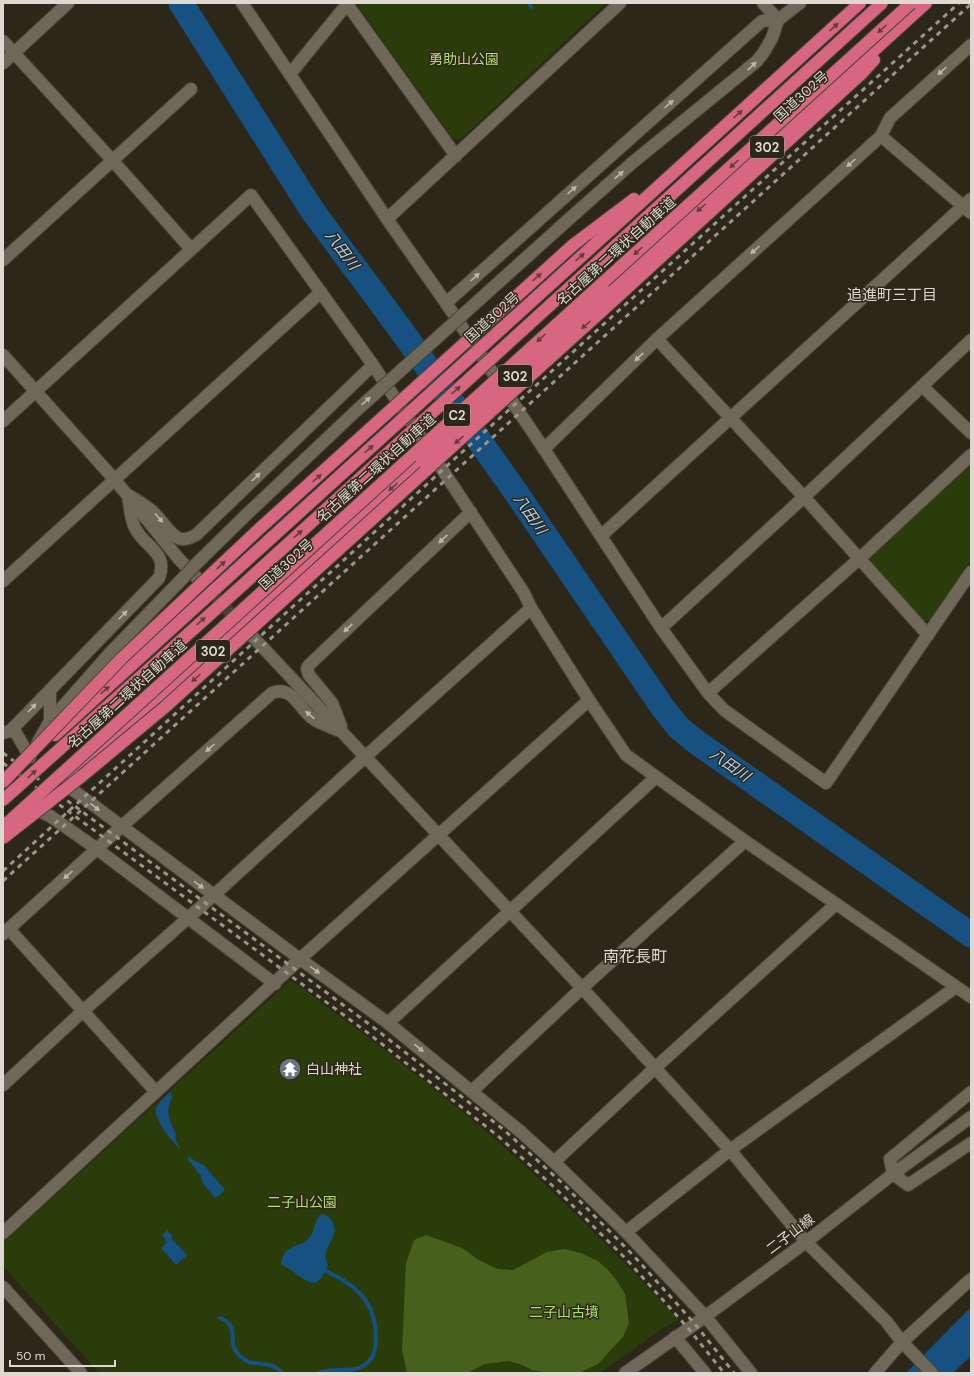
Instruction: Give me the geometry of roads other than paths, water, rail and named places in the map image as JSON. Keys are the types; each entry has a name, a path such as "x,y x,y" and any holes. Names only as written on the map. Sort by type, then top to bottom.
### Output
{"highway":[{"name":"国道302号","path":"3,782 860,3"},
{"name":"名古屋第二環状自動車道","path":"3,800 252,576 882,3"},
{"name":"名古屋第二環状自動車道","path":"3,827 911,3"},
{"path":"3,839 82,776 165,706 612,295 862,73 908,19 926,3"},
{"path":"3,782 121,659 258,530 573,245 698,151"},
{"name":"国道302号","path":"3,839 422,461 612,295"}],"street":[{"path":"3,63 68,3"},
{"path":"242,3 602,535 661,628 708,693 724,710 826,783 971,572"},
{"path":"387,219 620,3"},
{"path":"763,3 778,20"},
{"path":"128,495 132,520 136,530 161,560 161,572 159,578 8,731 30,757 50,721 98,666 246,515 357,410 568,219 649,149 757,61 772,38 778,20 800,3"},
{"path":"290,74 347,4 456,156"},
{"path":"446,303 762,21 778,20"},
{"path":"3,41 191,249"},
{"path":"544,449 656,339 881,136 890,118 971,45"},
{"path":"3,260 191,89"},
{"path":"602,535 730,418 968,206 881,136"},
{"path":"3,421 251,195 373,366 471,512 524,593 531,608 589,700 626,755 746,841 971,997"},
{"path":"3,581 116,480 321,292"},
{"path":"656,339 804,497 928,635"},
{"path":"661,628 804,497 971,340"},
{"path":"3,355 116,480 173,553 199,580"},
{"path":"128,495 156,514 171,533 178,538 190,538 196,535 373,366"},
{"path":"922,386 971,433"},
{"path":"708,693 859,558 971,455"},
{"path":"344,732 332,703 309,675 307,669 309,665 471,512"},
{"path":"3,1085 83,1011 214,895 531,608"},
{"path":"130,632 138,630 173,628"},
{"path":"253,637 344,732 438,835 582,988 730,1150 806,1242 886,1321 905,1346 932,1373"},
{"path":"72,667 98,666"},
{"path":"50,690 50,721"},
{"path":"156,1092 83,1011 6,932 97,848 272,694 278,691 290,694 312,718 344,732"},
{"path":"3,1233 275,984 300,959 589,700"},
{"path":"388,1023 656,777"},
{"path":"69,779 72,790 388,1023 472,1091 554,1162 626,1232 705,1316 751,1373"},
{"path":"35,811 50,816 97,848 275,984"},
{"path":"472,1091 582,988 746,841"},
{"path":"554,1162 836,904"},
{"path":"626,1232 730,1150 956,987"},
{"path":"971,1092 890,1159 893,1174 908,1185 971,1143"},
{"name":"二子山線","path":"625,1373 806,1242 893,1174 971,1117"},
{"path":"875,1373 905,1346 971,1279"},
{"path":"5,1292 81,1373"},
{"path":"676,1337 705,1373"}],"water":[{"path":"170,1092 172,1097 168,1114 180,1149 160,1124 156,1113 158,1105"},
{"path":"190,1157 204,1165 225,1190 215,1198 202,1182 201,1176 187,1158"},
{"path":"322,1214 328,1216 335,1229 326,1254 328,1266 320,1279 315,1283 312,1283 281,1264 285,1253 289,1249 309,1238 319,1216"},
{"path":"167,1231 172,1235 171,1238 187,1255 176,1265 161,1248 167,1242 162,1235"},
{"path":"971,1307 971,1356 953,1373 906,1373"}],"waterway":[{"name":"八田川","path":"181,3 312,210 401,330 515,491 663,708 679,728 695,741 971,935"},
{"path":"529,3 531,7"},
{"path":"319,1373 331,1370 349,1370 361,1367 371,1358 376,1344 375,1324 368,1304 355,1288 337,1276 326,1271"},
{"path":"220,1318 230,1325 232,1329 233,1344 238,1354 242,1358 252,1363 273,1366 282,1373"}],"tunnel":[{"path":"199,580 241,624"}],"railway":[{"path":"3,871 460,454 959,3"},
{"path":"3,881 971,4"},
{"path":"3,753 373,1027 504,1130 561,1182 633,1255 695,1324 734,1373"},
{"path":"3,763 368,1033 498,1136 555,1188 627,1260 688,1328 724,1373"}],"place":[{"name":"白山神社","path":"290,1069"}],"district":[{"name":"追進町三丁目","path":"892,295"},
{"name":"南花長町","path":"635,956"}],"park label":[{"name":"勇助山公園","path":"464,59"},
{"name":"二子山公園","path":"302,1202"},
{"name":"二子山古墳","path":"564,1312"}]}
